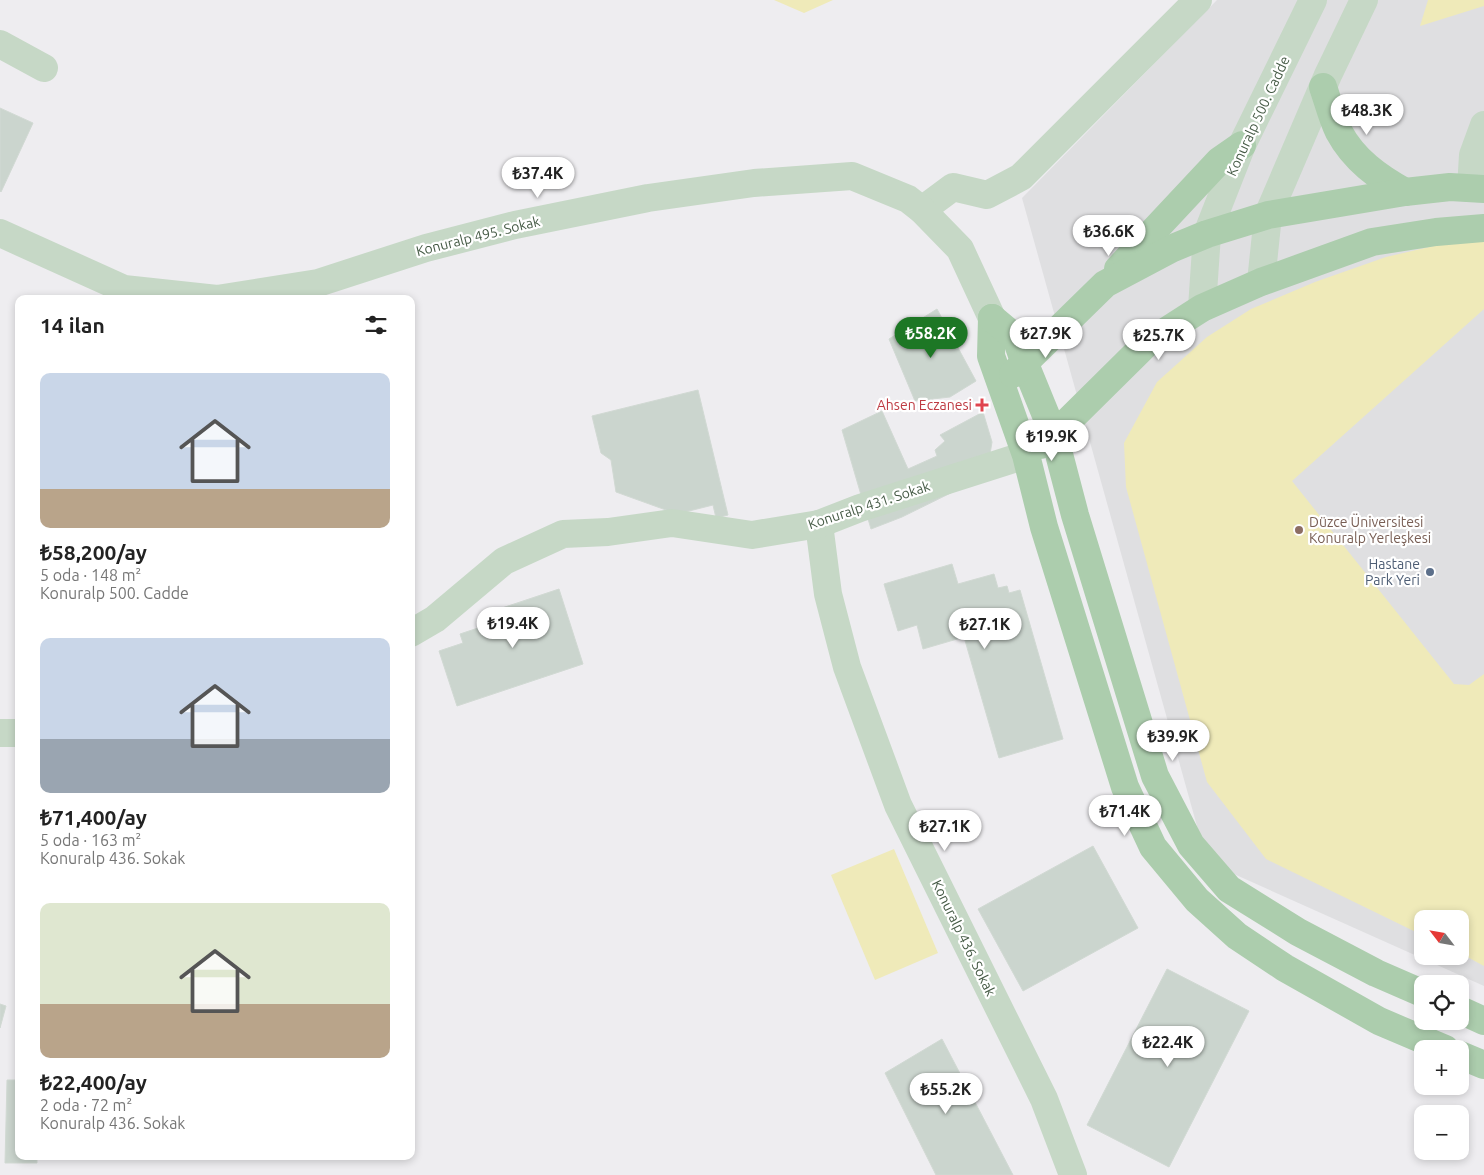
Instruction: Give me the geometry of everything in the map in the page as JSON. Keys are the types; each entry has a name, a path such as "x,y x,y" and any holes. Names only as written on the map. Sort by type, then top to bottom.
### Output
{"main road":[{"path":"1323,87 1338,131 1356,158 1378,177 1405,192"},
{"path":"1000,384 1025,364 1105,284 1220,161 1242,145"},
{"path":"1105,284 1173,248 1207,234 1268,214 1405,192 1450,187 1478,189"},
{"path":"1026,456 1054,435 1146,344 1202,308 1262,282 1372,242 1436,232 1484,228"},
{"path":"992,318 1016,338 1054,435 1075,515 1155,776 1191,845 1229,889 1298,932 1376,973 1414,990"},
{"path":"992,318 991,356 1026,456 1044,527 1126,787 1154,847 1197,900 1237,936 1285,968 1380,1021 1424,1040"},
{"path":"1469,1014 1484,1020"},
{"path":"1469,1058 1484,1064"}],"street":[{"path":"922,210 954,187 987,195 1021,177 1198,0"},
{"name":"Konuralp 500. Cadde","path":"1202,308 1207,234 1242,145 1313,0"},
{"path":"1262,282 1268,214 1323,87 1359,11 1380,0"},
{"path":"0,44 44,68"},
{"path":"1478,189 1473,155 1484,125"},
{"name":"Konuralp 495. Sokak","path":"243,295 318,283 426,248 515,225 648,198 754,183 852,176 908,199 922,210 960,249 992,318"},
{"name":"Konuralp 495. Sokak","path":"0,233 124,289 180,295"},
{"name":"Konuralp 431. Sokak","path":"415,631 435,619 504,561 563,534 608,532 672,523 752,535 819,524 860,508 1026,456"},
{"name":"Konuralp 436. Sokak","path":"819,524 828,594 847,666 898,805 1044,1100 1073,1175"},
{"path":"0,733 15,733"}],"shaded area":[{"path":"774,0 833,0 804,13"},
{"name":"Düzce Üniversitesi Konuralp Yerleşkesi","path":"1217,0 1484,0 1484,986 1469,979 1469,975 1459,975 1437,965 1469,965 1469,910 1414,910 1414,955 1207,862 1022,198"},
{"path":"1428,0 1484,0 1484,6 1420,26"},
{"path":"1464,239 1484,239 1484,309 1292,481 1454,684 1469,685 1484,674 1484,966 1469,958 1469,910 1414,910 1414,931 1266,859 1207,782 1126,487 1124,443 1157,382 1207,337 1251,309 1315,282 1386,257"},
{"path":"894,849 938,953 875,980 831,875"}],"building":[{"path":"0,108 33,123 1,192 0,191"},
{"path":"937,309 976,381 950,397 915,401 889,339"},
{"path":"698,390 728,515 716,518 713,505 677,514 616,492 611,460 601,453 592,416"},
{"path":"882,411 908,469 937,456 935,450 945,441 940,435 983,412 992,442 990,454 973,482 902,517 871,529 842,430"},
{"path":"952,564 958,584 994,574 998,588 1007,586 1009,593 1020,590 1063,739 999,758 964,637 923,649 917,625 898,631 884,584"},
{"path":"559,589 583,664 457,706 439,651 463,643 460,634 484,626 483,621 504,614 502,608"},
{"path":"1093,846 1138,928 1023,991 978,909"},
{"path":"1167,969 1249,1011 1169,1167 1087,1125"},
{"path":"0,1004 6,1006 0,1028"},
{"path":"942,1039 1013,1175 936,1175 885,1073"},
{"path":"7,1080 15,1080 15,1160 37,1160 37,1163 5,1163"}],"place":[{"name":"Ahsen Eczanesi","path":"982,405"},
{"name":"Düzce Üniversitesi Konuralp Yerleşkesi","path":"1299,530"},
{"name":"Hastane Park Yeri","path":"1430,572"}]}
